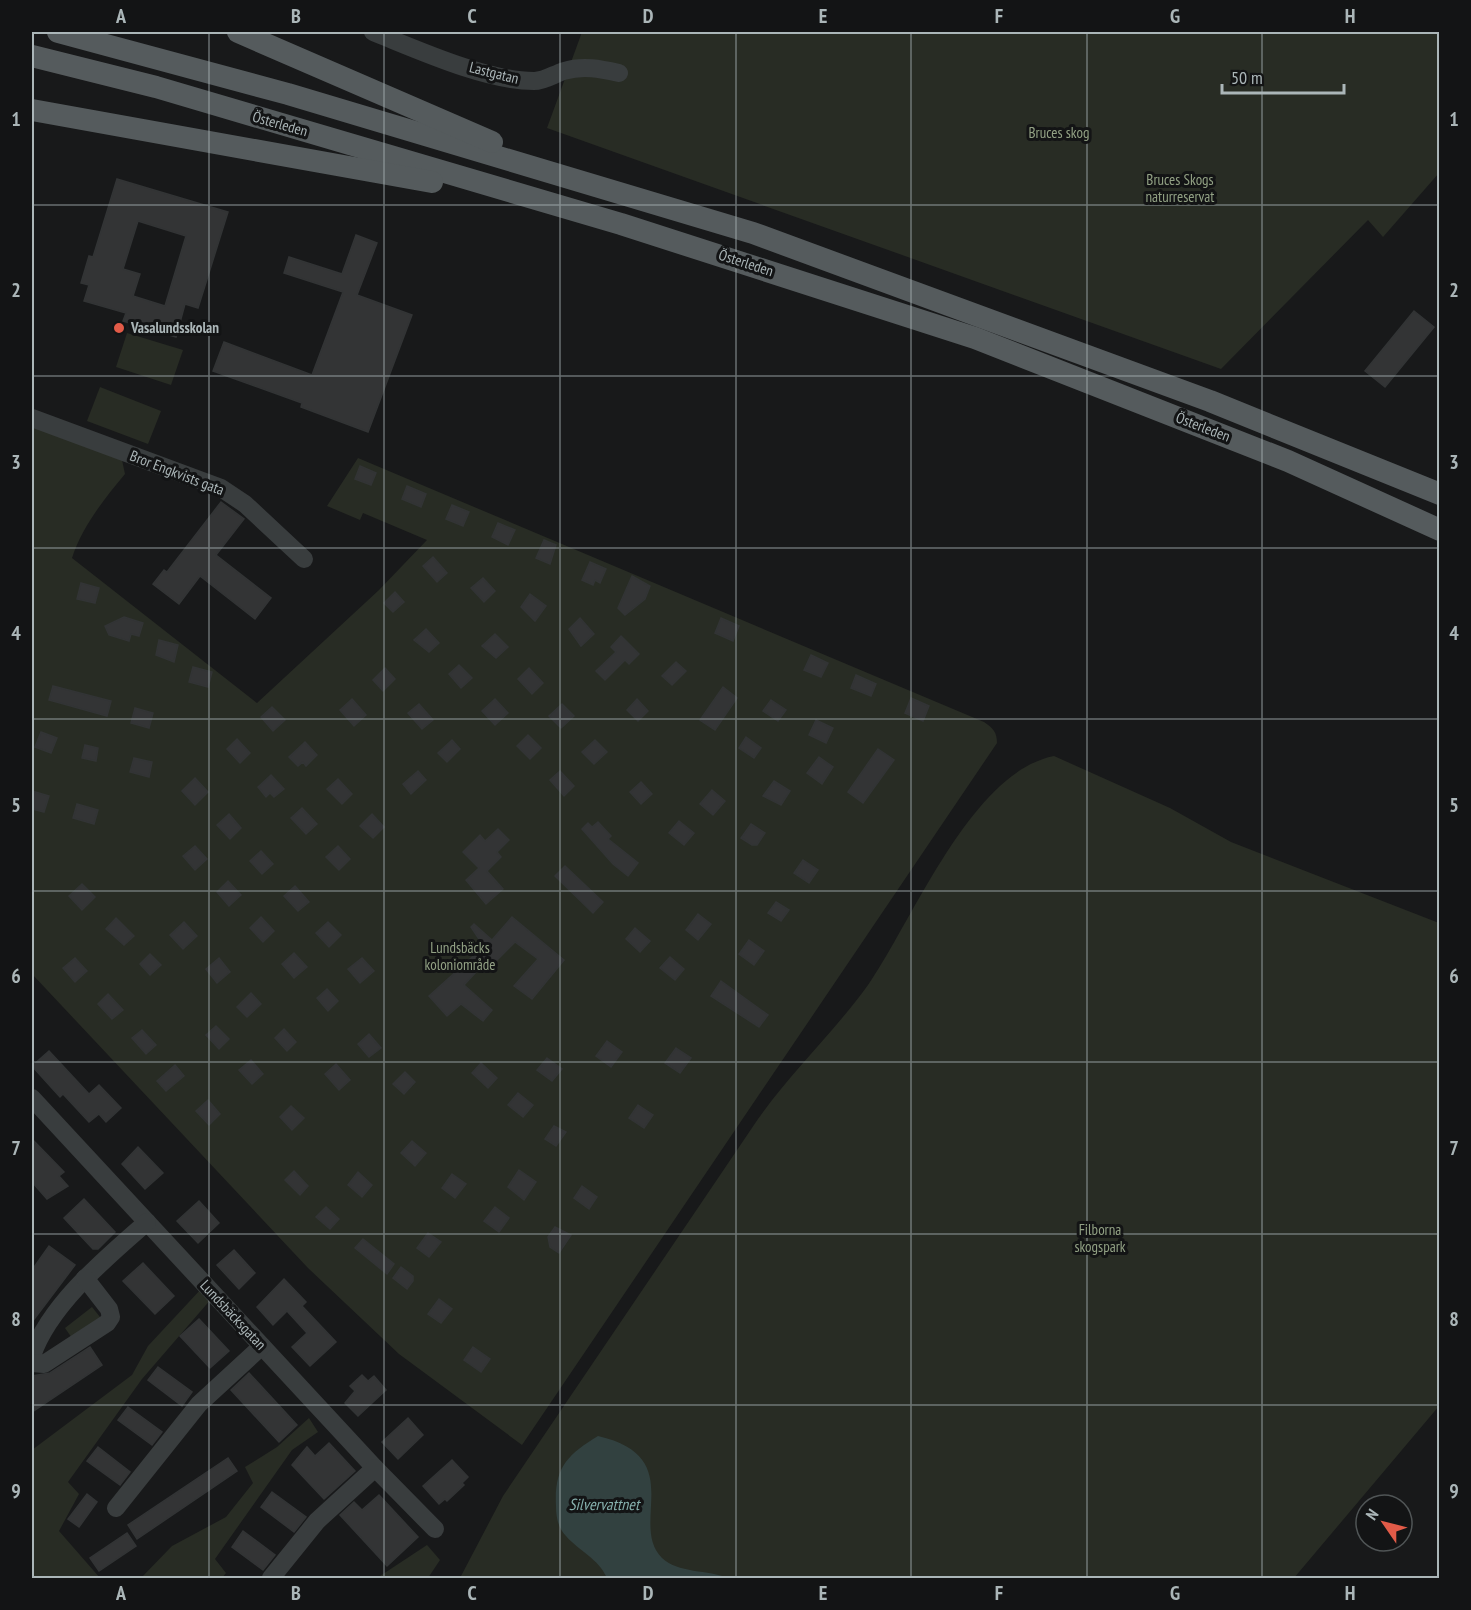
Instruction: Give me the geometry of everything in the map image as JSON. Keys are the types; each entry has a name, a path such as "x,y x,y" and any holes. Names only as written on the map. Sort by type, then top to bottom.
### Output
{"main road":[{"name":"Österleden","path":"58,32 288,94 578,179 773,240 1210,401 1440,494"},
{"path":"238,32 578,179"},
{"name":"Österleden","path":"32,56 156,87 621,224 975,338 1288,461 1440,530"},
{"path":"32,110 378,171 621,224"}],"street":[{"name":"Lastgatan","path":"373,32 436,57 522,81 538,82 574,69 600,69 619,73"},
{"name":"Bror Engkvists gata","path":"32,418 221,488 245,504 304,559"},
{"name":"Lundsbäcksgatan","path":"32,1098 375,1468 435,1529"},
{"path":"32,1356 37,1340 85,1278 147,1222"},
{"path":"32,1363 44,1364 107,1323 111,1317 109,1309 85,1278"},
{"path":"116,1508 199,1404 262,1346"},
{"path":"271,1578 312,1526 375,1468"}],"green space":[{"name":"Bruces Skogs naturreservat","path":"582,32 1439,32 1439,173 1383,237 1368,220 1221,369 547,128"},
{"path":"127,333 183,350 171,385 116,367"},
{"path":"100,387 161,411 148,444 87,421"},
{"name":"Lundsbäcks koloniområde","path":"32,426 122,460 125,474 88,524 72,558 257,703 379,590 427,540 363,513 360,520 327,506 358,458 984,722 995,733 997,743 522,1445 399,1354 308,1268 32,974"},
{"name":"Filborna skogspark","path":"1054,756 1170,808 1231,842 1439,923 1439,1406 1366,1493 1354,1493 1354,1507 1294,1578 460,1578 503,1496 758,1119 868,985 946,853 970,819 996,790 1024,768"},
{"path":"202,1288 212,1298 142,1379 68,1482 79,1494 59,1531 100,1578 32,1578 32,1450 132,1375 148,1346"},
{"path":"92,1307 104,1322 74,1341 65,1328"},
{"path":"309,1418 318,1432 292,1450 215,1559 226,1573 222,1578 141,1578 172,1546 226,1517 253,1483 245,1467 277,1447"},
{"path":"427,1545 440,1560 428,1578 377,1578"}],"water":[{"name":"Silvervattnet","path":"598,1436 625,1446 642,1459 649,1475 650,1528 653,1544 662,1558 684,1569 728,1578 607,1578 594,1560 571,1542 559,1526 556,1514 557,1482 560,1472 571,1456"}],"building":[{"path":"117,179 228,212 198,308 185,304 176,337 123,321 126,313 84,301 89,285 81,283 89,256 93,257","holes":["138,221 186,236 165,306 133,296 140,274 123,269"]},
{"path":"356,235 377,243 357,295 412,315 368,432 301,407 302,403 213,371 224,342 312,375 343,292 284,273 289,257 342,274"},
{"path":"1414,311 1434,327 1385,387 1365,371"},
{"path":"360,466 376,473 371,485 355,479"},
{"path":"407,486 426,494 421,507 402,499"},
{"path":"221,502 244,519 216,555 271,598 255,619 200,576 179,604 153,584 164,570 167,572"},
{"path":"452,505 469,512 463,526 446,519"},
{"path":"498,523 515,530 508,545 492,537"},
{"path":"544,540 556,545 550,564 536,558"},
{"path":"433,557 447,573 437,582 423,566"},
{"path":"590,562 606,569 600,583 595,580 593,585 582,580"},
{"path":"632,576 650,586 645,599 625,615 618,608"},
{"path":"483,578 495,591 484,602 471,588"},
{"path":"81,583 99,588 95,603 77,599"},
{"path":"395,592 404,602 393,612 384,603"},
{"path":"530,594 546,606 535,621 521,607"},
{"path":"124,617 143,623 139,636 131,634 129,641 109,635 105,626"},
{"path":"580,618 594,634 581,646 569,629"},
{"path":"721,618 739,626 733,641 715,633"},
{"path":"426,629 439,643 429,652 414,640"},
{"path":"495,634 508,647 496,658 482,646"},
{"path":"621,636 639,654 629,664 625,660 605,680 596,671 616,652 611,647"},
{"path":"159,640 178,645 174,662 156,655"},
{"path":"811,655 828,663 821,677 804,670"},
{"path":"676,662 686,671 672,685 662,676"},
{"path":"459,665 472,678 461,688 449,674"},
{"path":"193,667 212,672 208,687 189,682"},
{"path":"385,668 395,679 383,691 373,680"},
{"path":"529,668 543,683 532,694 518,679"},
{"path":"856,675 876,684 871,696 851,688"},
{"path":"53,686 111,701 107,716 49,700"},
{"path":"723,687 737,698 715,730 700,720"},
{"path":"911,698 929,706 923,721 905,713"},
{"path":"352,699 366,715 354,726 340,710"},
{"path":"495,699 508,713 495,725 482,711"},
{"path":"637,699 648,711 638,721 627,710"},
{"path":"771,700 786,710 778,721 763,711"},
{"path":"419,704 433,720 422,729 408,713"},
{"path":"562,704 574,716 561,728 549,716"},
{"path":"272,707 285,720 273,731 261,717"},
{"path":"135,708 153,713 149,728 131,723"},
{"path":"816,720 833,728 826,743 809,735"},
{"path":"41,732 57,738 51,753 35,747"},
{"path":"528,735 541,748 530,759 517,746"},
{"path":"746,737 761,748 754,758 739,748"},
{"path":"237,739 250,753 240,763 227,749"},
{"path":"452,740 460,749 447,762 438,753"},
{"path":"595,740 607,752 594,764 582,752"},
{"path":"305,742 317,755 306,766 303,762 298,766 289,757"},
{"path":"85,745 98,748 96,761 82,758"},
{"path":"878,749 894,760 863,803 848,792"},
{"path":"819,757 833,767 822,784 807,773"},
{"path":"134,758 152,762 149,777 130,772"},
{"path":"418,771 426,780 411,794 403,784"},
{"path":"560,771 574,786 564,796 550,780"},
{"path":"271,775 284,789 274,797 270,793 266,797 258,787"},
{"path":"195,778 208,792 195,805 182,791"},
{"path":"338,779 352,794 342,804 327,789"},
{"path":"774,781 790,791 781,805 763,796"},
{"path":"641,782 652,794 641,804 630,792"},
{"path":"712,790 725,801 713,815 700,804"},
{"path":"32,791 49,796 44,812 32,809"},
{"path":"77,804 98,810 94,824 73,818"},
{"path":"302,808 317,824 306,834 291,818"},
{"path":"229,814 241,828 230,839 217,825"},
{"path":"372,814 384,827 373,838 360,826"},
{"path":"679,821 694,833 684,845 669,833"},
{"path":"598,822 611,836 608,839 638,863 628,876 613,864 582,829 588,823 592,827"},
{"path":"751,824 765,833 757,845 752,845 741,838"},
{"path":"498,829 509,840 497,852 501,857 487,871 503,889 486,904 466,880 479,868 463,852 480,835 485,841"},
{"path":"195,846 207,859 195,870 183,856"},
{"path":"338,846 350,859 339,870 326,857"},
{"path":"261,851 273,864 262,874 250,861"},
{"path":"803,860 818,870 809,883 794,873"},
{"path":"565,866 603,902 593,913 555,876"},
{"path":"228,881 241,895 229,906 217,892"},
{"path":"82,884 95,897 82,910 69,896"},
{"path":"295,886 309,902 298,911 284,896"},
{"path":"776,902 789,910 781,921 768,913"},
{"path":"698,914 711,924 698,940 686,930"},
{"path":"261,917 274,931 263,942 250,928"},
{"path":"512,917 564,960 532,999 514,986 538,959 515,942 494,963 490,957 464,985 492,1010 483,1021 461,1004 447,1016 429,996 480,950 483,945 471,927 474,924 492,940"},
{"path":"116,918 134,936 124,945 106,929"},
{"path":"184,922 197,936 183,949 170,935"},
{"path":"328,922 341,935 329,947 316,933"},
{"path":"635,928 650,941 640,952 626,939"},
{"path":"749,940 764,951 754,965 739,954"},
{"path":"294,953 307,967 294,978 282,964"},
{"path":"150,954 161,965 150,975 140,964"},
{"path":"670,957 684,969 675,980 660,968"},
{"path":"75,958 87,971 75,982 63,968"},
{"path":"219,958 230,972 217,983 206,969"},
{"path":"362,958 374,971 360,983 348,969"},
{"path":"721,981 768,1015 759,1027 711,996"},
{"path":"327,989 338,1001 328,1011 317,998"},
{"path":"251,993 261,1004 247,1017 237,1007"},
{"path":"108,994 123,1010 112,1019 98,1004"},
{"path":"216,1026 229,1039 219,1049 206,1035"},
{"path":"284,1029 296,1042 287,1051 275,1038"},
{"path":"142,1030 156,1045 146,1054 132,1038"},
{"path":"369,1034 381,1048 369,1057 358,1044"},
{"path":"607,1041 622,1052 611,1067 596,1056"},
{"path":"676,1048 691,1058 680,1073 665,1063"},
{"path":"49,1051 89,1094 99,1085 121,1108 106,1122 99,1114 89,1122 63,1094 60,1097 32,1066"},
{"path":"547,1058 562,1069 552,1081 537,1070"},
{"path":"251,1060 263,1074 252,1084 239,1070"},
{"path":"481,1063 497,1078 488,1088 472,1073"},
{"path":"336,1064 350,1080 339,1090 325,1074"},
{"path":"175,1065 184,1076 166,1091 157,1081"},
{"path":"405,1072 415,1082 404,1094 393,1084"},
{"path":"518,1093 533,1105 523,1117 508,1105"},
{"path":"208,1100 220,1114 209,1125 196,1111"},
{"path":"638,1105 653,1115 644,1128 629,1118"},
{"path":"291,1106 304,1118 292,1130 280,1117"},
{"path":"554,1126 566,1132 556,1146 545,1139"},
{"path":"32,1139 64,1172 59,1176 68,1186 47,1199 32,1182"},
{"path":"412,1141 426,1153 415,1166 401,1153"},
{"path":"138,1147 163,1173 145,1189 122,1164"},
{"path":"519,1170 536,1182 524,1200 508,1187"},
{"path":"294,1171 308,1186 300,1195 285,1180"},
{"path":"358,1172 372,1185 362,1197 348,1185"},
{"path":"452,1174 466,1184 455,1198 442,1188"},
{"path":"582,1186 597,1197 589,1209 574,1198"},
{"path":"84,1199 115,1232 98,1249 93,1249 64,1218"},
{"path":"199,1201 219,1223 198,1243 177,1221"},
{"path":"326,1207 339,1219 330,1229 316,1217"},
{"path":"495,1207 509,1218 499,1232 484,1221"},
{"path":"555,1227 571,1235 559,1253 550,1247 548,1237"},
{"path":"428,1233 441,1242 429,1257 417,1248"},
{"path":"363,1239 394,1264 387,1274 355,1248"},
{"path":"49,1246 75,1265 32,1322 32,1270"},
{"path":"234,1250 255,1273 239,1289 217,1265"},
{"path":"143,1263 174,1296 155,1314 123,1281"},
{"path":"401,1267 413,1276 413,1281 407,1289 393,1278"},
{"path":"284,1279 306,1302 302,1306 336,1342 310,1366 292,1347 307,1333 287,1311 273,1325 257,1307"},
{"path":"439,1299 452,1309 441,1323 428,1314"},
{"path":"199,1319 229,1351 210,1368 180,1336"},
{"path":"90,1347 102,1365 32,1412 32,1376 50,1373"},
{"path":"473,1347 490,1359 481,1372 464,1360"},
{"path":"158,1367 192,1392 182,1406 148,1380"},
{"path":"249,1373 297,1425 279,1442 231,1390"},
{"path":"362,1375 368,1381 374,1376 386,1390 358,1416 345,1403 355,1391 350,1386"},
{"path":"128,1407 162,1432 152,1445 118,1420"},
{"path":"408,1418 423,1435 398,1459 382,1442"},
{"path":"329,1443 355,1471 324,1499 292,1465 307,1447 315,1456"},
{"path":"98,1447 130,1472 120,1485 87,1461"},
{"path":"228,1458 237,1471 137,1539 128,1525"},
{"path":"452,1460 468,1477 462,1483 464,1485 447,1501 445,1499 439,1504 423,1486"},
{"path":"272,1492 306,1517 294,1532 261,1507"},
{"path":"87,1494 97,1502 79,1527 68,1519"},
{"path":"379,1495 418,1537 387,1566 340,1515 354,1502 362,1510"},
{"path":"243,1531 275,1555 263,1570 232,1547"},
{"path":"127,1533 136,1546 99,1571 90,1558"}],"place":[{"name":"Vasalundsskolan","path":"119,328"}],"park label":[{"name":"Bruces skog","path":"1059,133"}]}
